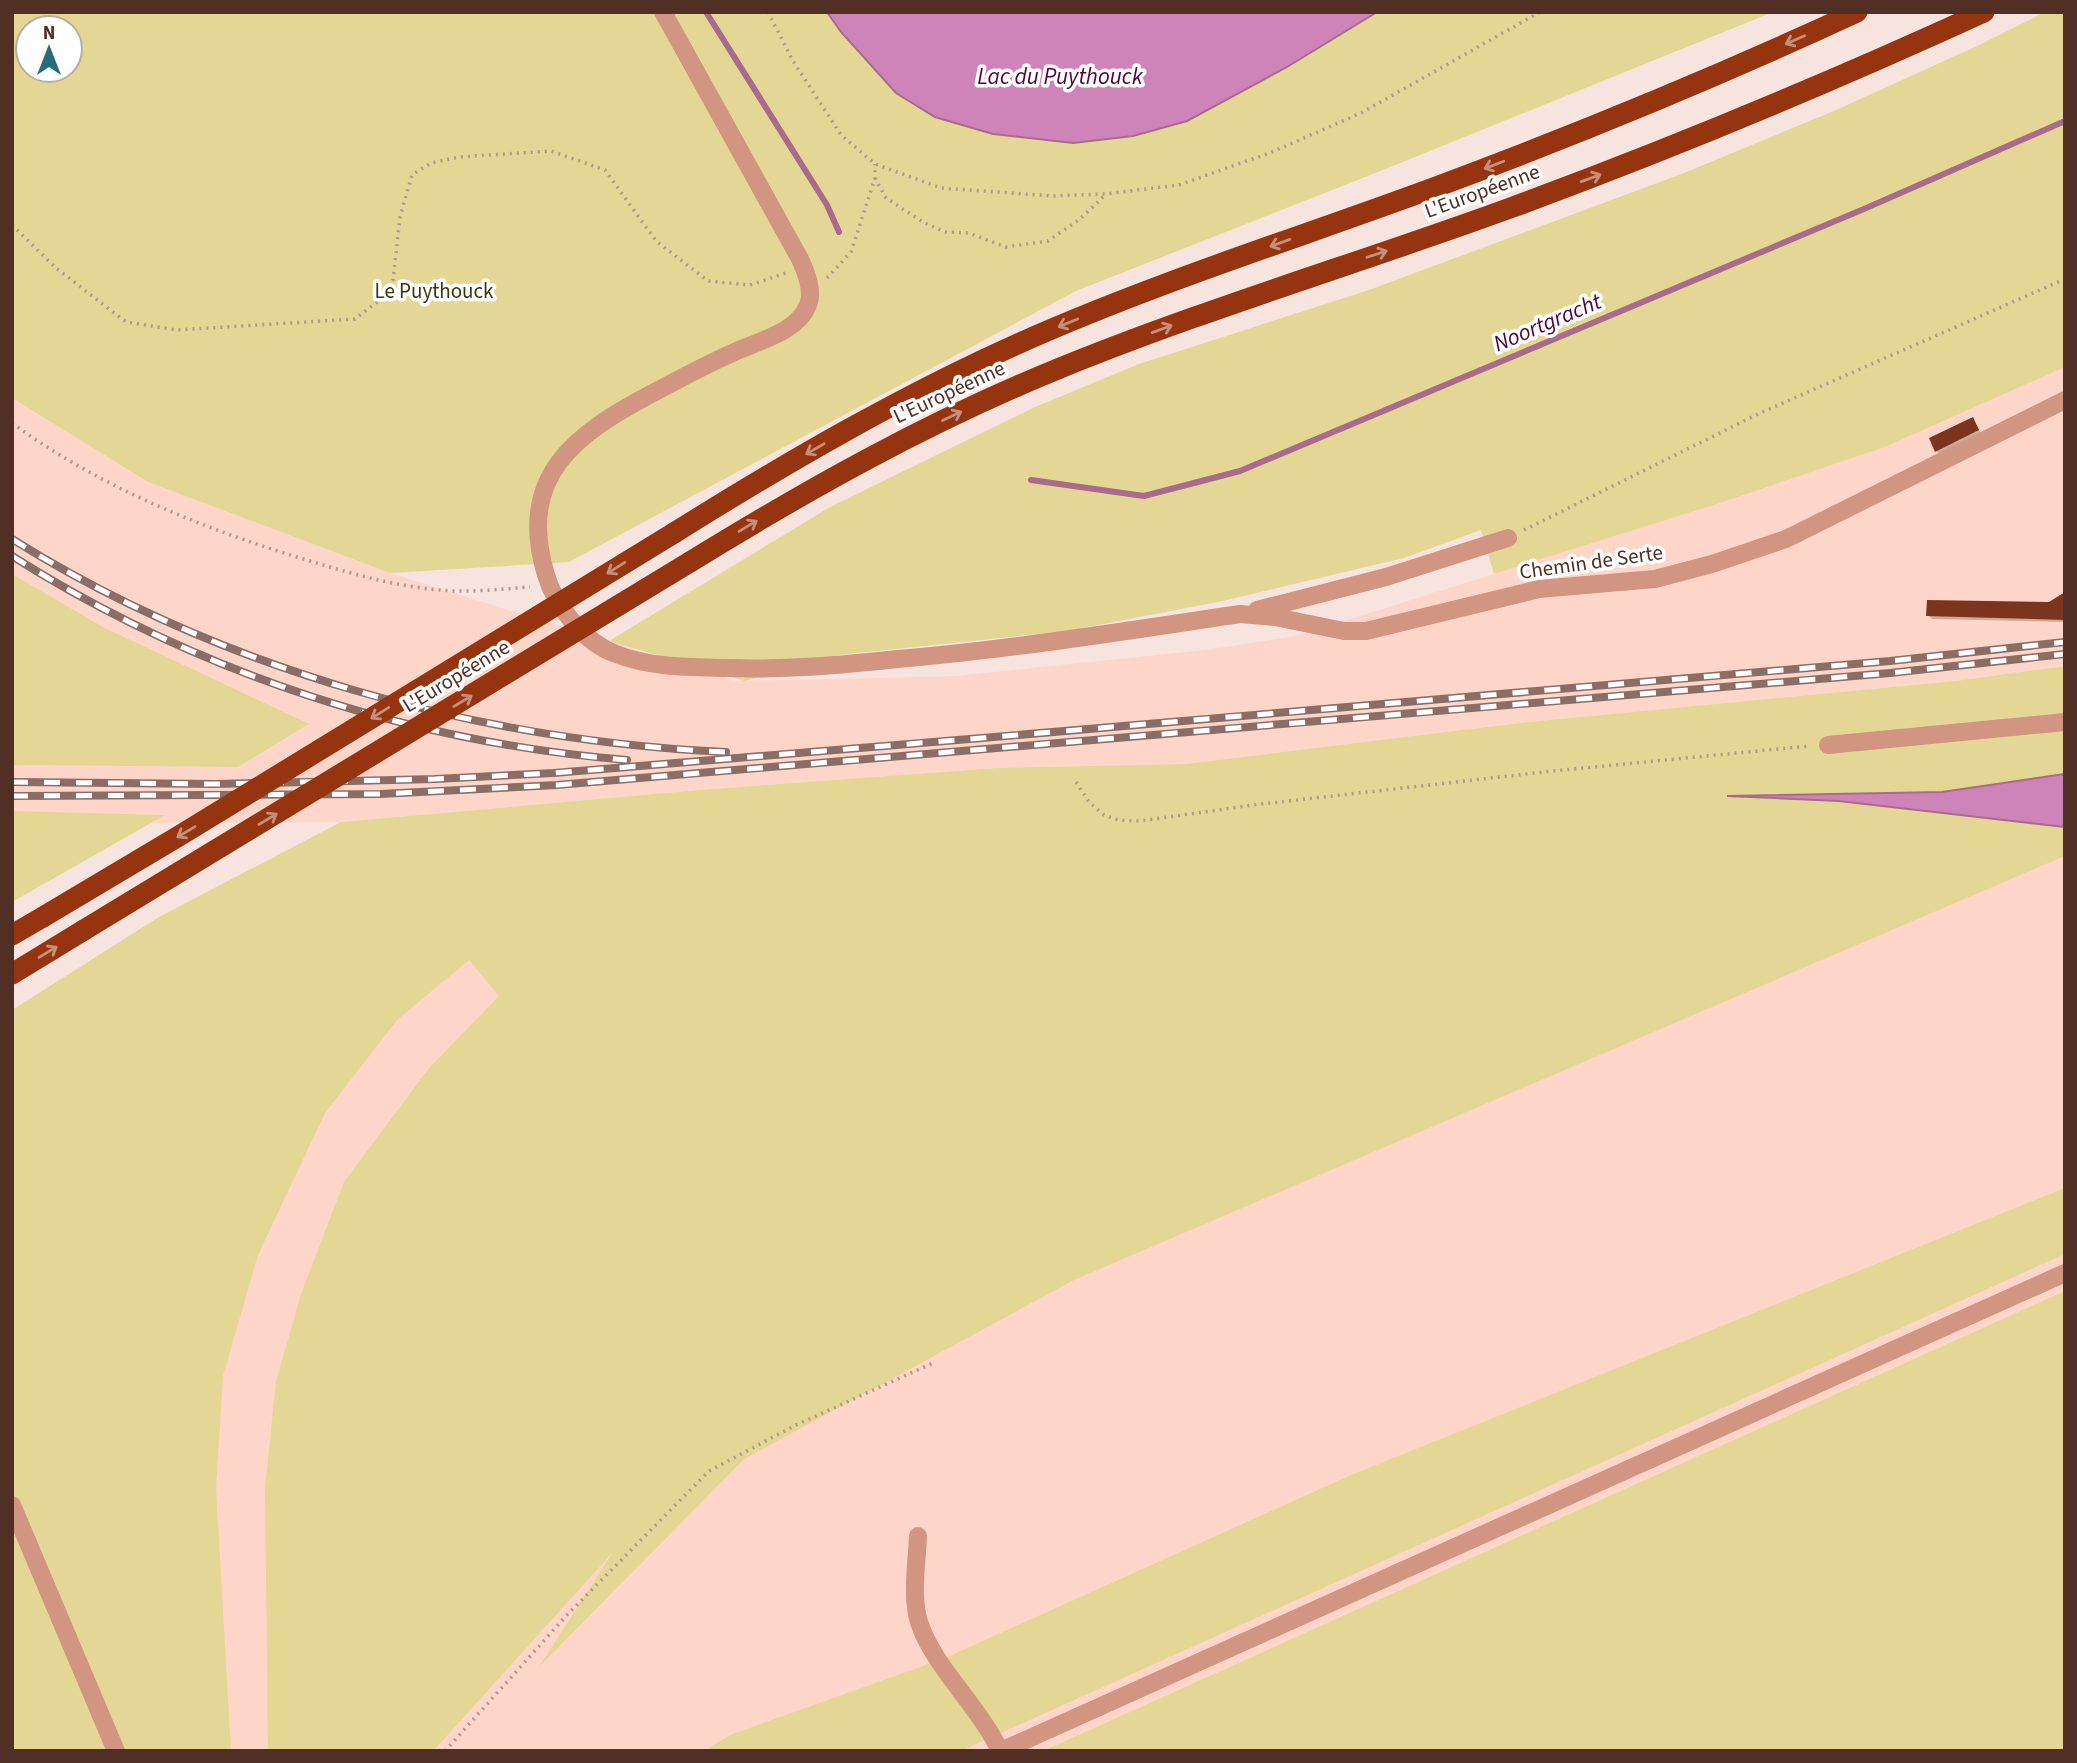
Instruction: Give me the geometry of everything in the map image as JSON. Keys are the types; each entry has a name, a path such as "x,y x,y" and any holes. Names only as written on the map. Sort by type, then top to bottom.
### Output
{"highway":[{"name":"L'Européenne","path":"12,935 674,533 852,429 945,379 1021,343 1189,275 1437,187 1677,92 1857,12"},
{"name":"L'Européenne","path":"12,974 797,497 864,460 1031,380 1215,309 1472,222 1595,176 1790,99 1984,12"}],"street":[{"path":"663,12 806,271 810,298"},
{"name":"Chemin de Serte","path":"810,298 803,314 791,326 711,362 622,409 589,430 567,450 547,483 539,513 541,555 550,586 573,620 595,642 615,654 654,663 714,668 791,669 1010,649 1240,614 1275,617 1344,631 1366,631 1539,589 1655,579 1712,564 1786,539 2065,400"},
{"path":"1240,614 1385,577 1508,538"},
{"path":"1828,745 2065,722"},
{"path":"918,1535 916,1603 920,1623 931,1648 987,1724 1000,1751 2065,1273"},
{"path":"12,1505 116,1751"}],"path":[{"path":"768,12 793,61 841,135 875,164 942,188 1053,196 1105,194 1179,185 1272,152 1361,113 1539,12"},
{"path":"12,225 56,268 126,322 177,330 355,319 377,302 393,280 400,217 412,175 431,163 459,157 551,151 605,170 656,241 708,281 750,285 783,273 806,271"},
{"path":"810,298 851,252 874,178 875,164"},
{"path":"874,178 886,198 923,222 945,232 969,233 1006,247 1048,241 1080,219 1105,194"},
{"path":"1508,538 1758,414 2065,279"},
{"path":"12,423 73,462 147,500 223,533 370,579 403,586 458,591 550,586"},
{"path":"1076,782 1089,802 1104,814 1118,820 1140,821 1553,771 1828,745"},
{"path":"445,1751 567,1615 709,1471 796,1425 933,1363"}],"shaded area":[{"path":"2065,367 2065,666 1955,681 1529,722 1185,764 996,768 699,790 341,822 12,824 12,765 238,767 105,628 12,574 12,398 148,482 390,573 736,681 956,676 1205,650 1296,636 1717,504 1885,447"},
{"path":"2065,735 2065,1751 12,1751 12,1125 212,901"}],"green space":[{"name":"Le Puythouck","path":"12,12 1773,12 1076,291 569,562 390,573 148,482 12,398"},
{"path":"2045,12 2065,12 2065,367 1885,447 1717,504 1494,574 1481,530 1404,558 1223,601 1067,631 838,655 745,681 609,641 830,507 1035,407 1139,364 1369,290 1684,173 1836,110"},
{"path":"12,574 105,628 309,724 238,767 12,765"},
{"path":"2065,666 2065,856 1074,1280 744,1459 539,1667 613,1552 436,1748 428,1751 268,1751 265,1488 276,1381 301,1294 344,1182 429,1068 499,996 469,960 397,1020 325,1113 258,1255 223,1376 216,1488 231,1751 12,1751 12,1010 159,917 341,822 699,790 996,768 1185,764 1529,722 1955,681"},
{"path":"12,811 165,815 12,902"},
{"path":"2065,1188 2065,1254 961,1751 704,1751 730,1735 945,1658 1351,1475"},
{"path":"2065,1291 2065,1751 1043,1751"}],"water":[{"name":"Lac du Puythouck","path":"827,12 1377,12 1287,67 1187,121 1133,136 1073,143 993,134 935,117 896,93 841,32"},
{"path":"2065,774 2064,827 1839,801 1727,796 1942,792"}],"building":[{"path":"1973,417 1979,430 1935,452 1929,438"},
{"path":"2065,592 2065,620 1926,616 1927,600 2049,602"}],"waterway":[{"path":"706,12 827,205 839,232"},
{"name":"Noortgracht","path":"1031,480 1144,496 1240,471 1864,209 2065,121"}],"railway":[{"path":"12,539 93,585 177,626 265,661 355,690 447,714 540,732 633,745 726,752"},
{"path":"12,556 83,598 155,635 230,667 307,695 385,718 465,737 546,751 627,760"},
{"path":"12,782 216,784 435,779 554,773 1890,661 2065,642"},
{"path":"12,796 380,794 557,785 1890,673 2065,654"}]}
